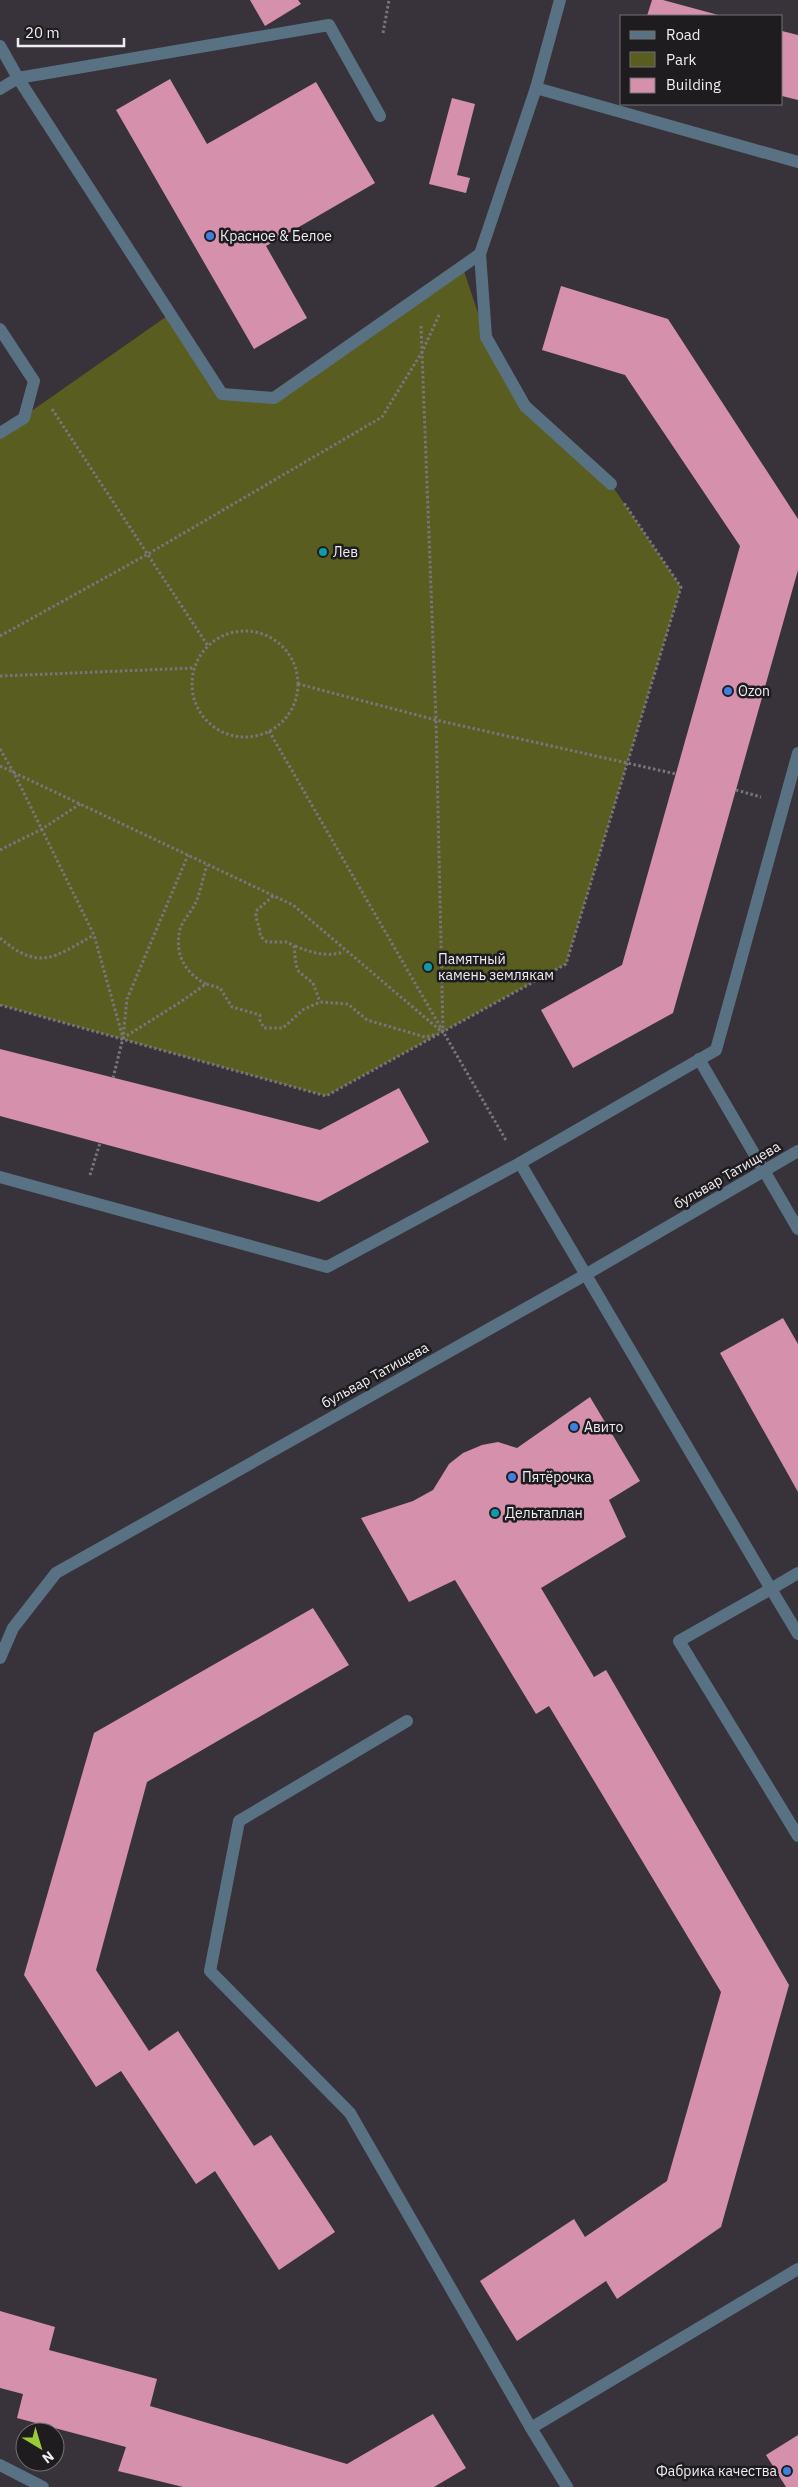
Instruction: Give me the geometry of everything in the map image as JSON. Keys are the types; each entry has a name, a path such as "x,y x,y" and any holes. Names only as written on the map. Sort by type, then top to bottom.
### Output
{"street":[{"path":"560,0 536,88 480,254 486,337 525,406 611,484"},
{"path":"0,89 18,78 329,26 380,116"},
{"path":"0,46 18,78 222,394 274,398 480,254"},
{"path":"536,88 798,162"},
{"path":"0,328 34,381 24,418 0,433"},
{"path":"0,1177 327,1267 520,1163 716,1050 798,752"},
{"path":"699,1059 798,1229"},
{"name":"бульвар Татищева","path":"0,1658 13,1628 56,1573 798,1152"},
{"path":"520,1163 798,1634"},
{"path":"798,1573 679,1641 798,1836"},
{"path":"407,1721 239,1821 210,1972 350,2114 566,2487"},
{"path":"531,2428 798,2269"},
{"path":"0,2465 43,2487"}],"path":[{"path":"382,34 389,0"},
{"path":"420,295 436,720 443,1032"},
{"path":"0,636 148,554 382,417 422,352 442,308"},
{"path":"34,381 208,646"},
{"path":"0,1005 326,1096 566,964 681,587 611,484"},
{"path":"237,631 254,631 270,636 283,646 293,660 298,684 292,708 283,722 269,731 253,737 236,737 220,732 206,721 197,708 192,692 194,668 208,646 221,636 237,631"},
{"path":"0,676 194,668"},
{"path":"298,684 436,720 676,774"},
{"path":"269,731 520,1163"},
{"path":"0,749 14,773 94,935 123,1038"},
{"path":"0,766 293,906 443,1032"},
{"path":"0,850 42,829 80,804"},
{"path":"113,1078 123,1038 127,1000 188,856"},
{"path":"207,865 196,903 180,928 180,950 183,964 192,977 220,988 232,1007 243,1011 252,1011 260,1015 260,1021 264,1028 283,1028 304,1009 320,1002 348,1004 367,1020 425,1037 443,1032"},
{"path":"273,896 256,912 255,921 261,930 260,936 267,942 286,942 320,954 332,955 345,951"},
{"path":"0,938 14,950 27,956 53,958 94,935"},
{"path":"294,946 296,965 299,972 313,983 320,1002"},
{"path":"123,1038 206,984"},
{"path":"83,1200 100,1143"}],"green space":[{"path":"462,265 486,337 525,406 611,484 681,587 566,964 326,1096 0,1005 0,433 170,314 222,394 274,398"}],"building":[{"path":"250,0 298,0 301,4 265,26"},
{"path":"652,0 663,0 718,15 647,15"},
{"path":"783,31 798,35 798,100 783,96"},
{"path":"170,79 207,144 316,82 375,183 266,246 307,318 254,349 116,110"},
{"path":"452,98 475,104 457,175 470,178 466,193 429,184"},
{"path":"561,286 668,319 798,519 798,570 673,1013 573,1068 541,1010 622,965 740,546 625,375 542,350"},
{"path":"0,1049 320,1130 399,1088 429,1142 319,1202 0,1116"},
{"path":"783,1318 798,1344 798,1492 720,1353"},
{"path":"590,1397 640,1481 609,1500 626,1537 541,1588 594,1677 606,1670 789,1985 721,2227 617,2299 606,2281 517,2341 480,2281 574,2219 585,2237 667,2181 721,1992 549,1706 536,1714 455,1580 409,1602 361,1518 413,1501 433,1490 449,1464 463,1453 482,1445 498,1442 517,1448"},
{"path":"313,1608 349,1665 147,1782 96,1970 149,2051 178,2031 254,2146 271,2135 335,2232 279,2270 215,2171 196,2184 121,2071 96,2087 24,1975 94,1733"},
{"path":"0,2311 55,2327 49,2350 157,2379 150,2406 347,2464 433,2414 466,2468 434,2487 183,2487 118,2471 126,2447 65,2431 65,2422 32,2422 17,2418 23,2394 0,2388"},
{"name":"Фабрика качества","path":"798,2435 798,2487 786,2487 766,2455"}],"place":[{"name":"Красное & Белое","path":"210,236"},
{"name":"Лев","path":"323,552"},
{"name":"Ozon","path":"728,691"},
{"name":"Памятный камень землякам","path":"428,967"},
{"name":"Авито","path":"574,1427"},
{"name":"Пятёрочка","path":"512,1477"},
{"name":"Дельтаплан","path":"495,1513"},
{"name":"Фабрика качества","path":"787,2471"}]}
